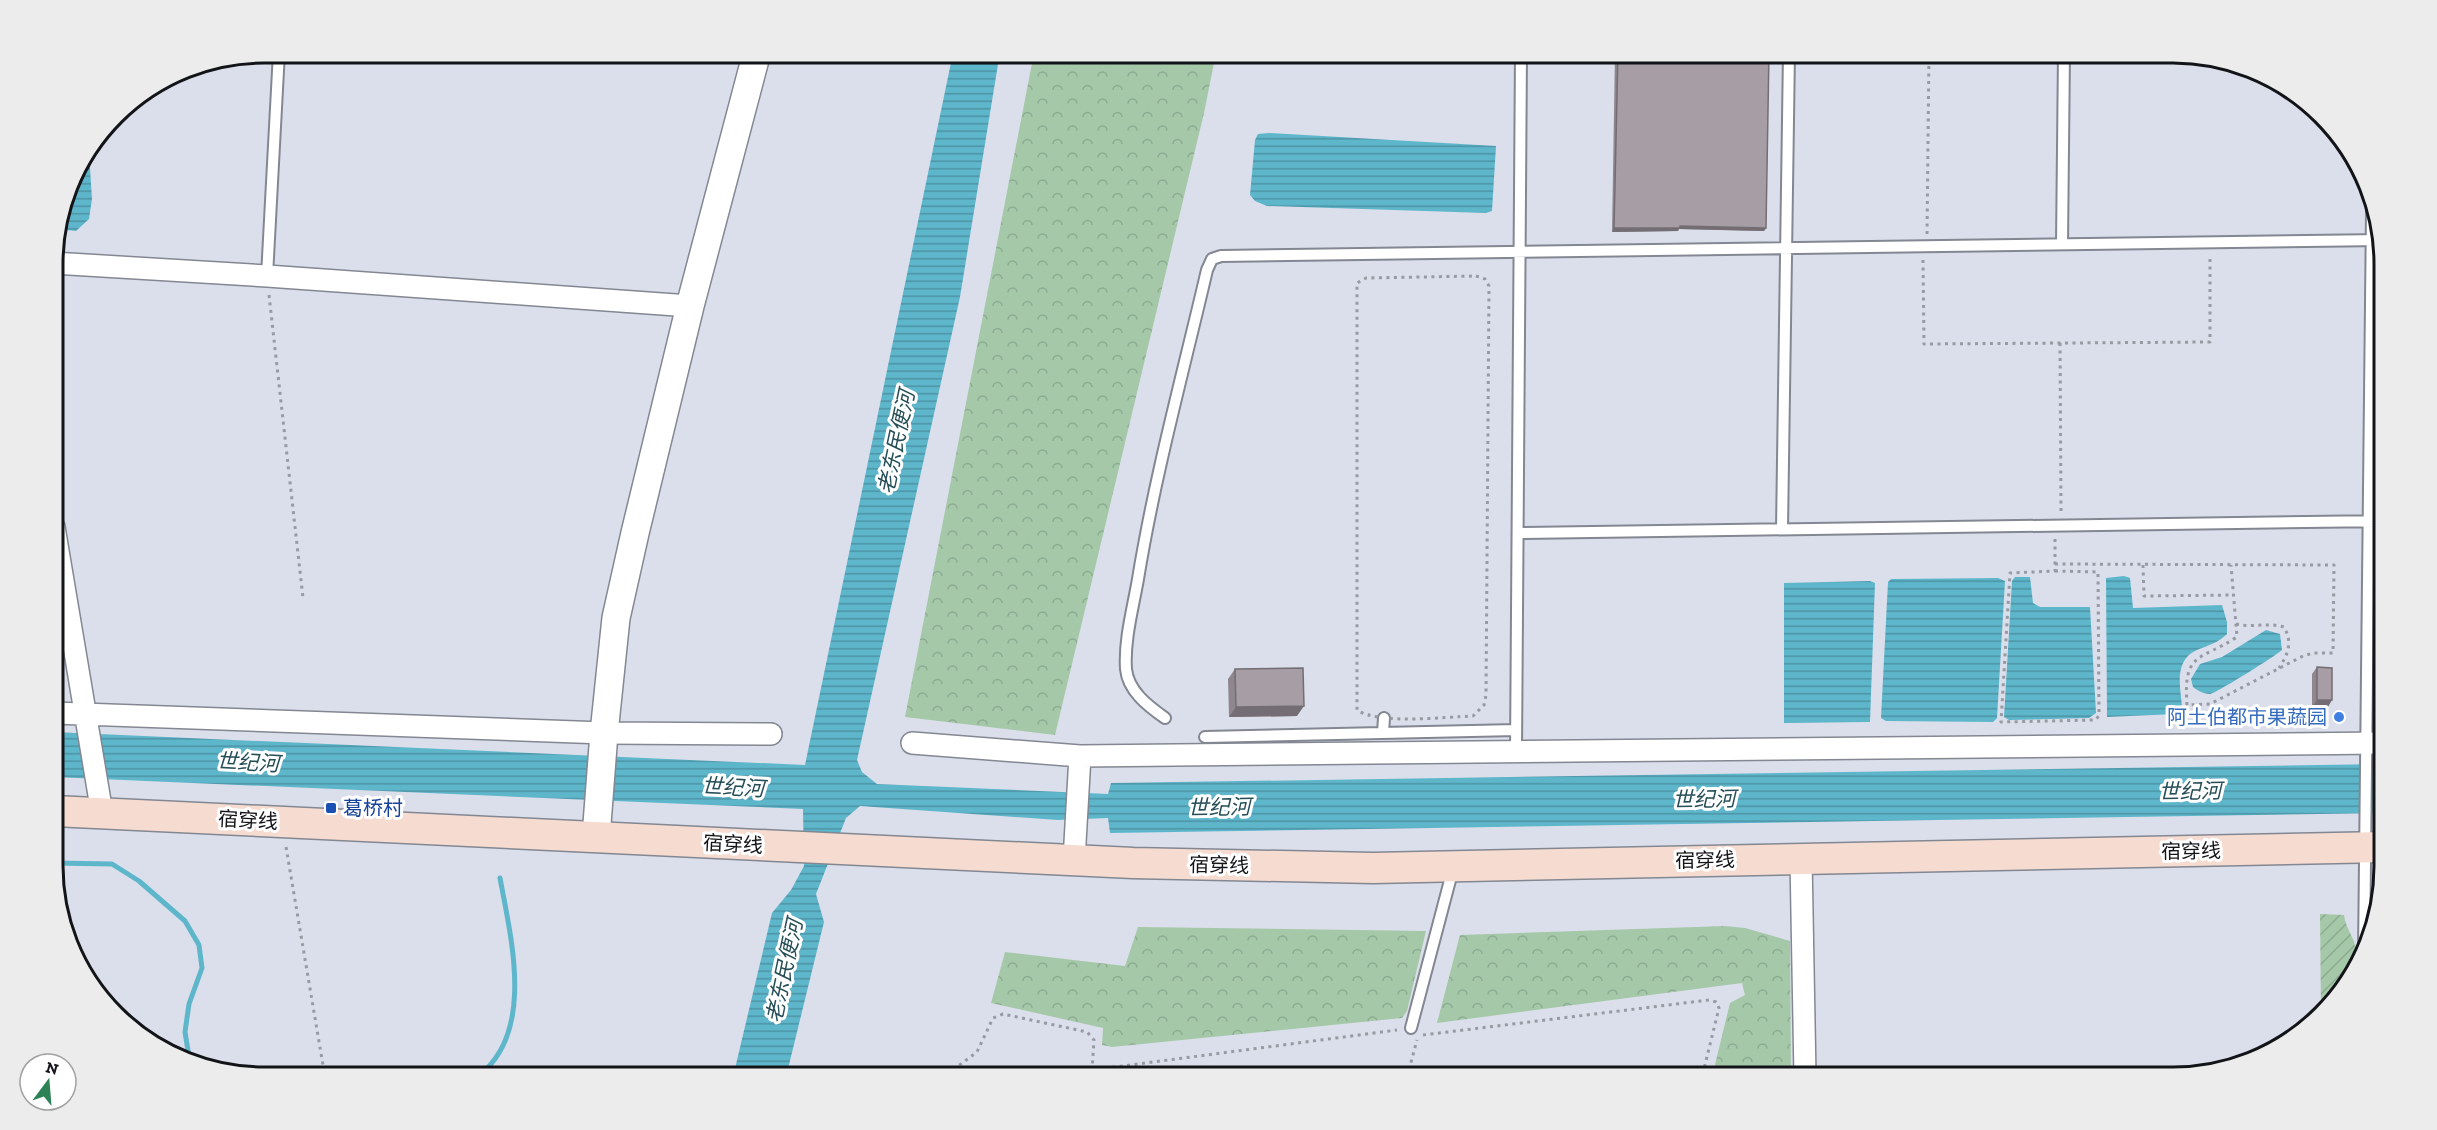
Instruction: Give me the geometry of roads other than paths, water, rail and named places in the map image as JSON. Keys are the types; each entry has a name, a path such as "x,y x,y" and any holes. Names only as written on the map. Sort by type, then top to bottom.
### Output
{"main road":[{"name":"宿穿线","path":"63,809 100,801 282,822 588,825 1075,849 1373,868 1801,858 2372,840"}],"street":[{"path":"588,825 595,739 616,618 738,63"},
{"path":"684,305 754,63"},
{"path":"63,264 684,305"},
{"path":"63,579 100,801"},
{"path":"63,715 87,719 595,739 771,734"},
{"path":"912,743 1080,765 1516,752 2372,747"},
{"path":"1075,849 1080,765"},
{"path":"1801,858 1805,1067"}],"lane":[{"path":"267,276 278,63"},
{"path":"1516,752 1521,63"},
{"path":"1782,529 1789,63"},
{"path":"2062,244 2064,63"},
{"path":"1165,718 1144,703 1133,687 1126,671 1127,644 1145,537 1204,282 1212,259 1233,256 2372,240"},
{"path":"2367,918 2372,840 2368,521 2374,301"},
{"path":"2370,382 2374,382"},
{"path":"1518,533 2374,521"},
{"path":"1383,732 1384,718"},
{"path":"1205,737 1516,730"},
{"path":"1411,1028 1454,866"}],"water":[{"path":"951,63 998,63 960,297 857,760 862,772 877,784 1108,794 1111,783 2374,764 2374,813 1110,833 1108,818 1058,820 860,806 846,818 816,894 824,922 788,1067 735,1067 772,913 791,890 804,866 803,809 63,777 63,732 805,765"},
{"path":"1258,134 1496,146 1492,211 1486,213 1267,206 1255,201 1250,195 1255,140"},
{"path":"90,165 92,199 89,219 76,231 67,230 70,212 78,187"},
{"path":"2124,576 2130,578 2133,608 2222,605 2227,622 2227,634 2217,642 2190,654 2185,660 2180,674 2181,712 2176,714 2107,717 2106,578"},
{"path":"2015,577 2030,577 2033,603 2040,607 2090,607 2096,713 2089,718 2009,720 2004,717 2012,581"},
{"path":"1998,578 2005,581 1997,718 1993,722 1886,721 1881,718 1888,582 1891,579"},
{"path":"1870,581 1875,583 1870,722 1784,723 1784,583"},
{"path":"2266,630 2280,634 2282,650 2210,694 2193,687 2191,679 2200,664 2222,657"}],"waterway":[{"path":"63,863 112,864 139,881 185,921 199,945 202,968 189,1004 185,1032 188,1052"},
{"path":"487,1067 495,1059 507,1036 513,1011 515,984 513,956 500,878"}],"place":[{"name":"阿土伯都市果蔬园","path":"2339,717"},
{"name":"葛桥村","path":"331,808"}],"water label":[{"name":"老东民便河","path":"896,442"},
{"name":"世纪河","path":"248,762"},
{"name":"世纪河","path":"733,787"},
{"name":"世纪河","path":"2190,791"},
{"name":"世纪河","path":"1704,799"},
{"name":"世纪河","path":"1219,807"},
{"name":"老东民便河","path":"784,971"}]}
